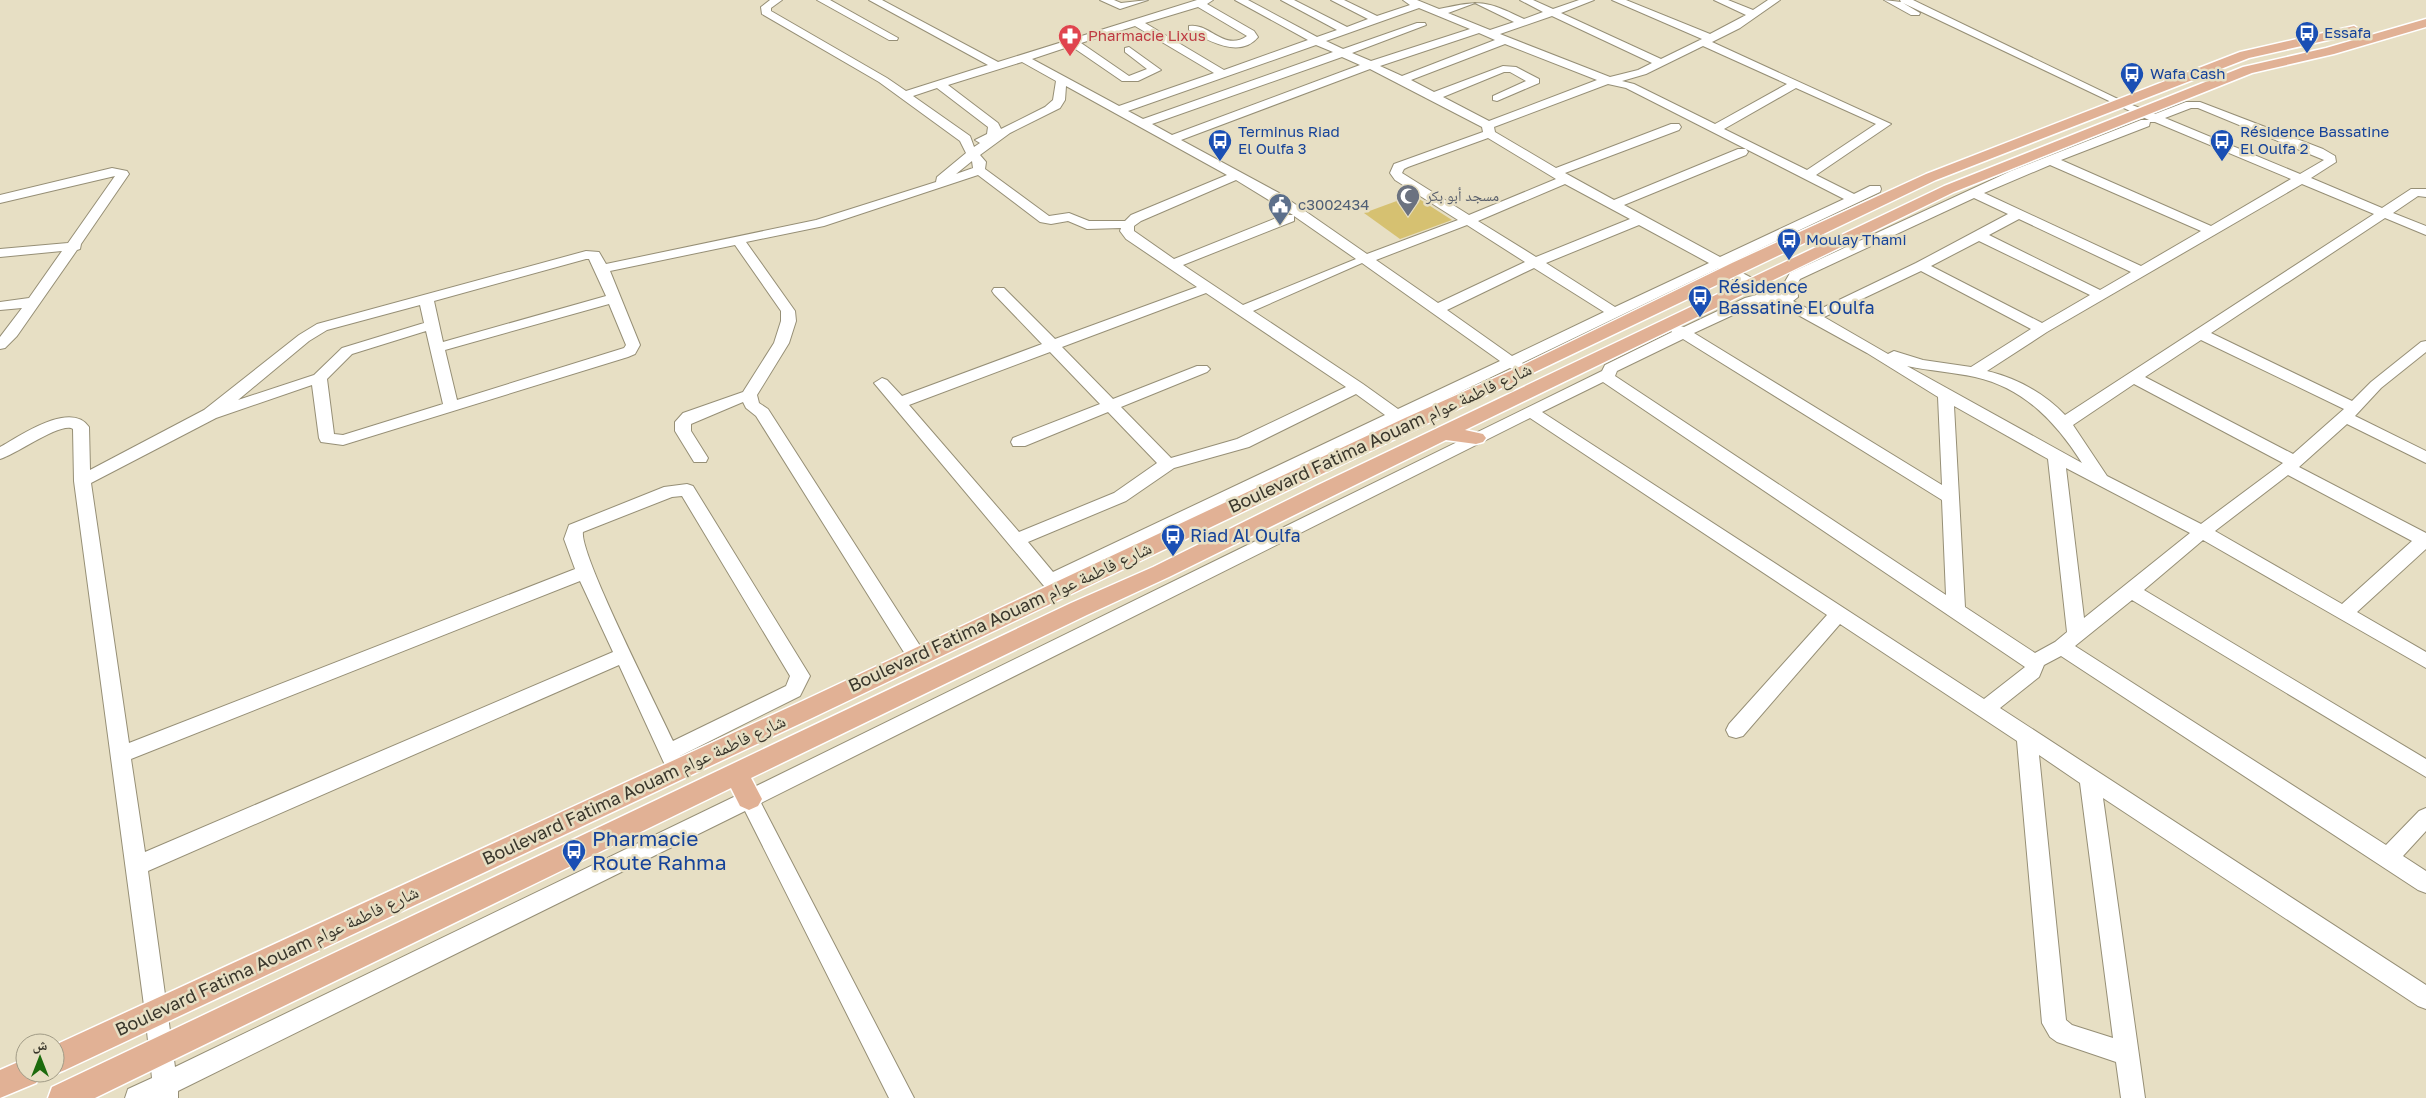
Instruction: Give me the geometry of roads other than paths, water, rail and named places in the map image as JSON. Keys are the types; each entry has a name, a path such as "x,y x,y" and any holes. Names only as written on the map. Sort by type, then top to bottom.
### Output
{"main road":[{"name":"Boulevard Fatima Aouam شارع فاطمة عوام","path":"65,1055 157,1013 673,761 917,657 1054,585 1730,267 1860,199 2127,118 2250,54 2352,31 2426,11"},
{"name":"Boulevard Fatima Aouam شارع فاطمة عوام","path":"62,1098 1079,609 1161,572 1444,433 1677,329 1758,283 1911,206 1949,189 2248,70 2329,51 2426,24"},
{"path":"1949,189 1973,194"},
{"path":"1444,433 1476,438"},
{"path":"736,774 749,799"},
{"path":"0,1085 15,1078"}],"street":[{"path":"777,0 766,7 766,12 883,80 966,139 978,140 989,138 995,132 995,128 939,84"},
{"path":"822,0 893,38"},
{"path":"874,0 963,46 997,66"},
{"path":"1105,0 1120,6 1143,0"},
{"path":"1240,0 1317,41 1434,96 1561,176 1639,220 1730,267 1946,394 2056,456 2202,532 2426,661"},
{"path":"1286,0 1347,31"},
{"path":"1336,0 1377,20"},
{"path":"1408,0 1478,30 1610,81 1630,86 1808,176 1860,199"},
{"path":"1438,13 1475,0 1523,22"},
{"path":"1525,0 1661,62"},
{"path":"1617,0 1707,40 1795,84 1886,126 1808,176"},
{"path":"1719,0 1754,14"},
{"path":"1614,312 1466,221 1399,177 1396,170 1404,164 1610,81 1642,72 1707,40 1775,0"},
{"path":"1889,0 1944,23 2127,118 2294,181 2380,217 2426,240"},
{"path":"1905,0 2019,65"},
{"path":"904,95 1203,1 1253,37 1242,42 1228,44 1193,28"},
{"path":"1490,34 1580,1"},
{"path":"1116,111 1419,5"},
{"path":"1137,23 1223,74"},
{"path":"1140,124 1420,25"},
{"path":"1169,140 1368,66 1478,30"},
{"path":"1402,80 1505,40"},
{"path":"1074,43 1126,79 1134,79 1154,70 1129,50"},
{"path":"1023,58 1116,111 1274,196 1360,262 1513,369"},
{"path":"1434,96 1503,69 1512,69 1535,81 1496,98"},
{"path":"933,187 974,153 1014,126 1056,105 1060,98 1059,86 1062,80"},
{"path":"1610,81 1617,88 1742,152 1860,199"},
{"path":"1715,129 1795,84"},
{"path":"1787,299 1790,285 1795,276 2050,160 2127,118 2190,104 2200,105 2319,152 2331,159 2330,162 2294,181 2212,231 2042,329 1974,372"},
{"path":"1240,311 1466,221 1561,176 1675,127"},
{"path":"966,139 968,148 980,162 979,170"},
{"path":"1613,205 1742,152"},
{"path":"2050,160 2212,231"},
{"path":"602,269 819,223 933,187 979,170"},
{"path":"979,170 1045,219 1052,220 1069,217 1086,225 1113,223 1128,225"},
{"path":"0,199 112,172 123,173 75,246 34,302 6,334 0,345"},
{"path":"1231,174 1289,218 1437,308 1513,369"},
{"path":"1231,174 1136,218 1128,225 1127,231 1131,236 1172,265 1358,387 1397,416"},
{"path":"2064,423 2416,192 2426,193"},
{"path":"1973,194 2141,271"},
{"path":"1820,314 1921,266 2019,214"},
{"path":"2380,217 2426,232"},
{"path":"1172,265 1289,218"},
{"path":"1437,308 1534,263 1639,220"},
{"path":"1978,235 2100,295"},
{"path":"700,458 683,430 683,422 689,417 749,395 786,333 790,319 788,311 738,240"},
{"path":"0,253 75,246"},
{"path":"210,414 313,332 335,323 586,255 594,255 602,269 633,345 630,351 343,440 327,438 320,378"},
{"path":"1921,266 2042,329"},
{"path":"882,383 1054,585 1397,416 1513,369 1614,312 1730,267"},
{"path":"899,403 1206,288"},
{"path":"999,291 1168,464"},
{"path":"437,348 615,298"},
{"path":"137,1098 165,1091 749,799 1531,412 1607,374 1610,368 1677,329 1750,300 1760,298 1787,299 1820,314 1898,357 1918,363 1974,372 2020,390 2050,409 2064,423 2101,480"},
{"path":"426,299 451,406"},
{"path":"0,306 34,302"},
{"path":"82,481 210,414 320,378 336,360 348,351 432,325"},
{"path":"1677,329 1951,498"},
{"path":"2200,334 2349,413 2426,458"},
{"path":"2034,662 2069,641 2202,532 2291,465 2349,413 2376,385 2426,345"},
{"path":"1019,442 1202,369"},
{"path":"1607,374 1610,382 2034,662"},
{"path":"2133,377 2425,540 2343,614"},
{"path":"1016,540 1120,497 1152,472 1168,464 1243,443 1358,387"},
{"path":"1946,394 1956,612"},
{"path":"749,395 752,405 762,412 917,657"},
{"path":"1531,412 2426,998"},
{"path":"0,454 54,425 63,422 77,422 81,427 82,481 157,1013 165,1091"},
{"path":"2056,456 2069,641"},
{"path":"687,490 800,676 793,692 673,761 585,572 573,539 575,528 670,491 687,490"},
{"path":"120,755 585,572"},
{"path":"2132,591 2426,769"},
{"path":"1736,730 1839,613"},
{"path":"2069,641 2426,884"},
{"path":"136,866 623,655"},
{"path":"1985,709 2032,672 2035,667 2034,662"},
{"path":"2027,736 2054,1023 2065,1034 2127,1054"},
{"path":"2090,778 2133,1098"},
{"path":"749,799 902,1098"},
{"path":"2388,858 2426,817"}],"place":[{"name":"Essafa","path":"2307,54"},
{"name":"Pharmacie Lixus","path":"1070,57"},
{"name":"Wafa Cash","path":"2132,95"},
{"name":"Terminus Riad El Oulfa 3","path":"1220,162"},
{"name":"Résidence Bassatine El Oulfa 2","path":"2222,162"},
{"name":"مسجد أبو بكر","path":"1408,217"},
{"name":"c3002434","path":"1280,226"},
{"name":"Moulay Thami","path":"1789,261"},
{"name":"Résidence Bassatine El Oulfa","path":"1700,318"},
{"name":"Riad Al Oulfa","path":"1173,557"},
{"name":"Pharmacie Route Rahma","path":"574,872"}]}
